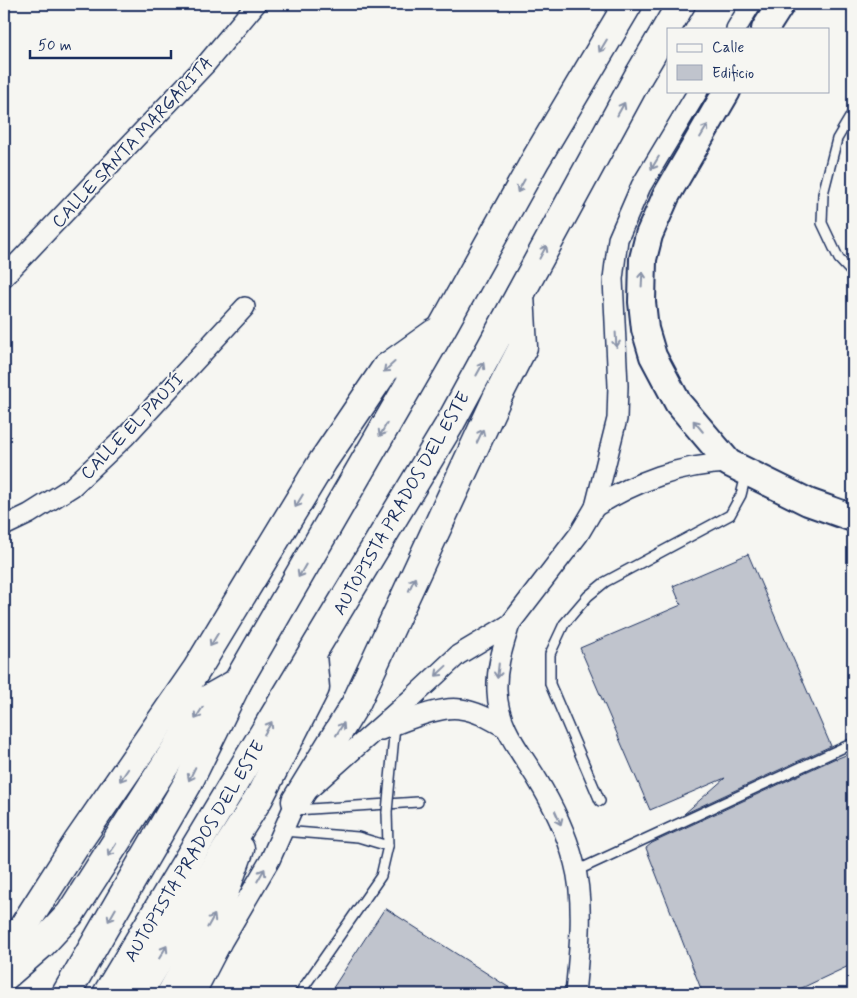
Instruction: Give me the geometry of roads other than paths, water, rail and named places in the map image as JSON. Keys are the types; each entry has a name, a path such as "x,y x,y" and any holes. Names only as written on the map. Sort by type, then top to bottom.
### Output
{"highway":[{"name":"AUTOPISTA PRADOS DEL ESTE","path":"66,994 188,783 237,683 442,328 536,159 628,4"},
{"name":"AUTOPISTA PRADOS DEL ESTE","path":"107,994 448,427 680,4"},
{"path":"294,805 356,704 498,396 523,347 520,295"},
{"path":"4,957 77,843 197,668 323,461 386,368 442,328"},
{"path":"138,994 259,798 315,688 312,655"},
{"path":"4,977 42,944 70,914 207,700 237,683"},
{"path":"171,994 219,906 259,798"}],"main road":[{"path":"766,28 781,4"},
{"path":"726,92 656,215 649,235 644,259 642,302 653,356 665,382 678,403 738,468 808,502 853,518"}],"street":[{"name":"CALLE SANTA MARGARITA","path":"4,276 206,64 256,4"},
{"path":"737,28 751,4"},
{"path":"576,994 581,925 576,871 559,818 537,778 504,727 497,693 499,658 510,624 579,534 595,507 617,419 618,386 614,279 618,239 641,186 697,92"},
{"name":"CALLE EL PAUJÍ","path":"4,526 29,514 72,487 125,437 246,307"},
{"path":"595,507 620,492 654,477 712,464 738,468"},
{"path":"195,994 222,942 270,860 294,805 458,655 510,624"},
{"path":"373,733 443,710 459,708 488,718 504,727"}],"lane":[{"path":"853,112 836,139 823,194 822,224 839,259 853,274"},
{"path":"600,801 550,684 550,654 564,624 588,596 605,582 730,515 740,495 738,468"},
{"path":"299,994 381,876 388,846 386,812 395,725"},
{"path":"576,871 850,744"},
{"path":"294,805 418,802"},
{"path":"283,831 358,837 388,846"}]}
